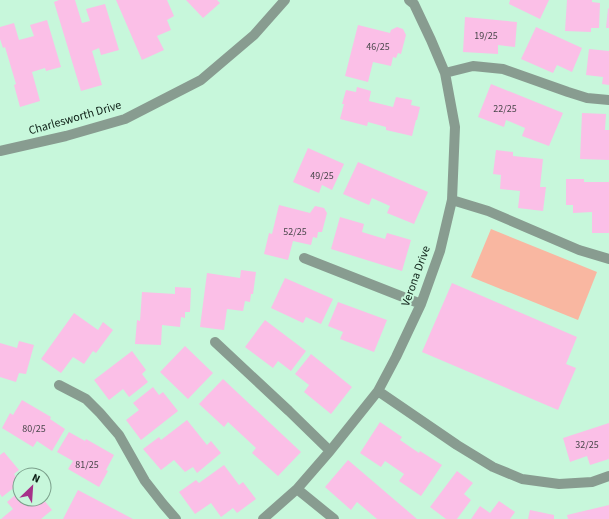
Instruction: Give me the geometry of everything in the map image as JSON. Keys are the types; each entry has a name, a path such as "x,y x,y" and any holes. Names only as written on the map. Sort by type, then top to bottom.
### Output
{"street":[{"name":"Charlesworth Drive","path":"0,151 66,136 125,119 201,80 254,36 285,0"},
{"name":"Verona Drive","path":"263,519 297,489 330,451 378,391 421,304 440,251 452,200 455,127 445,73 413,1"},
{"path":"445,73 473,66 503,69 587,98 609,100"},
{"path":"452,200 488,211 579,250 609,259"},
{"path":"304,258 421,304"},
{"path":"215,342 330,451"},
{"path":"59,385 86,400 120,435 145,480 176,519"},
{"path":"378,391 487,464 522,479 559,484 592,482 609,476"},
{"path":"297,489 334,519"}],"shaded area":[{"path":"491,229 597,272 578,320 471,277"}],"building":[{"path":"59,0 75,0 82,23 90,21 86,9 105,4 119,50 101,55 99,48 92,51 102,85 81,91 54,2"},
{"path":"116,0 167,0 174,16 167,20 171,30 157,36 164,50 142,60"},
{"path":"186,0 217,0 220,3 203,18"},
{"path":"510,0 549,0 540,19 509,4"},
{"path":"567,0 592,0 592,2 600,3 599,28 591,28 591,32 565,31"},
{"path":"608,8 609,28 606,28"},
{"path":"465,17 517,22 515,47 498,45 498,54 463,52"},
{"path":"47,20 61,67 46,71 45,68 32,72 40,101 20,107 14,85 16,84 5,47 3,48 0,39 0,27 14,23 19,40 34,36 30,25"},
{"path":"358,25 390,33 391,30 397,27 403,29 406,35 401,54 398,53 396,58 393,57 391,66 373,62 368,82 345,76"},
{"path":"536,27 582,48 572,72 557,65 553,73 521,59"},
{"path":"589,49 609,51 609,85 602,84 603,77 586,75"},
{"path":"491,84 563,113 549,146 522,136 525,128 506,120 504,127 478,117"},
{"path":"357,87 371,91 369,101 393,107 396,97 412,100 411,105 420,107 412,136 386,130 386,127 368,122 367,126 340,119 346,90 356,92"},
{"path":"582,113 606,114 605,130 609,130 609,160 580,159"},
{"path":"308,148 344,164 332,190 322,185 319,193 293,182"},
{"path":"496,150 513,152 513,156 543,159 540,187 546,187 543,211 518,208 520,191 500,189 501,175 493,174"},
{"path":"358,162 428,192 414,224 387,213 390,206 372,198 369,205 343,194"},
{"path":"566,179 584,179 584,182 609,182 609,233 592,233 592,212 573,213 573,205 566,205"},
{"path":"279,205 310,213 315,206 324,208 327,213 322,232 318,232 317,238 313,237 311,245 293,241 288,260 264,254 269,233 272,234"},
{"path":"340,217 364,224 362,232 385,239 387,233 411,240 402,271 331,249"},
{"path":"241,270 256,272 253,294 251,294 250,302 245,301 243,311 227,309 224,330 200,327 207,273 240,278"},
{"path":"285,278 333,299 321,324 306,317 303,323 271,308"},
{"path":"452,283 577,337 566,364 576,368 558,410 422,352"},
{"path":"175,287 191,288 190,312 185,312 185,318 181,317 180,327 162,325 161,345 135,344 137,320 140,321 142,292 175,294"},
{"path":"338,302 387,320 374,352 340,339 343,332 328,326"},
{"path":"74,313 98,330 103,322 113,330 96,353 93,351 84,364 73,357 61,373 41,359"},
{"path":"265,320 306,351 291,371 278,361 273,368 245,347"},
{"path":"19,341 34,345 26,374 19,373 16,382 0,377 0,343 17,348"},
{"path":"185,346 213,373 188,399 160,372"},
{"path":"132,351 146,370 142,374 148,382 129,397 123,389 109,400 94,380"},
{"path":"311,354 352,387 331,414 304,392 309,385 295,374"},
{"path":"223,379 301,452 278,476 252,453 256,448 228,422 224,427 199,404"},
{"path":"153,387 159,395 163,392 178,411 141,440 126,420 139,410 133,403"},
{"path":"22,400 51,417 50,419 65,429 52,451 37,441 33,447 2,428 10,413 13,415"},
{"path":"187,420 207,445 211,441 221,453 197,473 193,467 185,472 174,460 161,470 143,449 159,437 161,440"},
{"path":"380,422 402,437 400,440 419,453 420,451 442,465 421,496 399,481 404,474 385,461 381,467 360,453"},
{"path":"609,423 609,459 590,465 587,456 570,462 563,438"},
{"path":"69,432 85,441 86,439 114,455 106,470 108,471 99,487 68,469 73,461 57,452"},
{"path":"4,452 16,467 12,467 12,489 2,497 0,494 0,455"},
{"path":"348,460 417,519 377,519 357,502 351,510 325,487"},
{"path":"224,465 239,485 243,482 256,499 237,513 233,508 221,517 211,503 195,514 179,492 196,480 199,483"},
{"path":"457,471 473,483 464,494 471,500 457,519 446,519 430,507"},
{"path":"78,490 133,519 63,519"},
{"path":"12,498 12,507 50,507 52,510 41,519 1,519 13,509 7,502"},
{"path":"499,501 515,512 510,519 471,519 480,506 490,513"},
{"path":"609,505 609,519 568,519 567,515"},
{"path":"530,510 554,515 554,519 528,519"}]}
